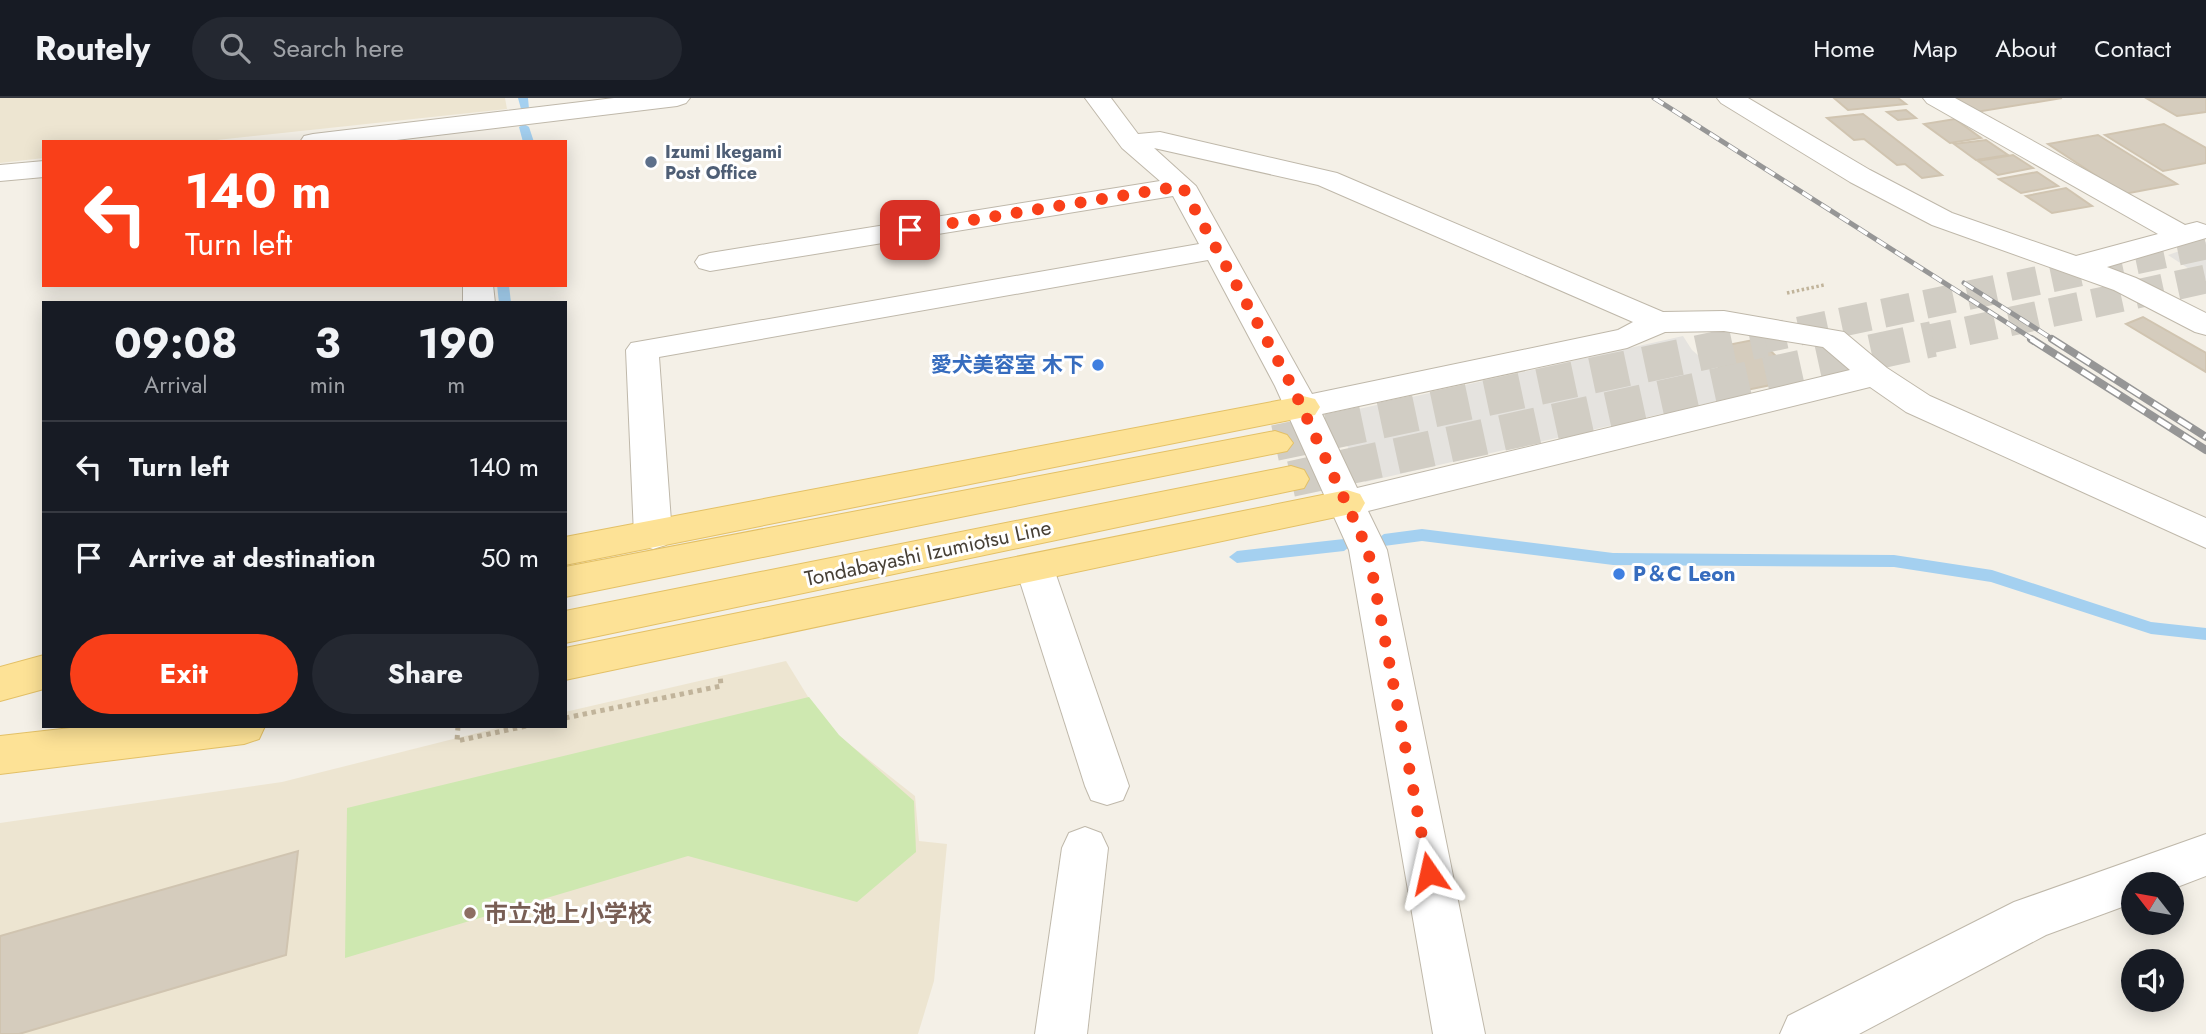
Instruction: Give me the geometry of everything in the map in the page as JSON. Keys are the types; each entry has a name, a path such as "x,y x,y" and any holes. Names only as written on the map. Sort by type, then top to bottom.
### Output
{"main road":[{"path":"567,551 1303,407"},
{"name":"Tondabayashi Izumiotsu Line","path":"567,582 1275,443"},
{"name":"Tondabayashi Izumiotsu Line","path":"567,627 1290,479"},
{"path":"567,664 1347,503"},
{"path":"0,684 42,673"},
{"path":"0,693 42,684"},
{"path":"0,742 68,728"},
{"path":"0,755 227,728"}],"street":[{"path":"347,140 502,131 677,98"},
{"path":"1098,98 1131,142 1182,186 1303,407 1368,550 1459,1034"},
{"path":"1730,98 1860,176 1942,219 2078,265 2198,314"},
{"path":"1936,98 2193,232"},
{"path":"1131,142 1160,140 1328,179 1659,322 1724,321 1833,339 1875,375 1918,404 2206,534"},
{"path":"0,173 42,169"},
{"path":"710,262 772,242 1182,186"},
{"path":"2078,265 2122,255 2193,232"},
{"path":"653,535 642,350 1216,250"},
{"path":"1303,407 1627,338 1659,322"},
{"path":"1347,503 1875,375"},
{"path":"1035,569 1107,786"},
{"path":"1061,1034 1085,848"},
{"path":"1806,1034 2031,918 2206,855"}],"path":[{"path":"567,718 721,686"},
{"path":"458,728 457,741 517,728"}],"shaded area":[{"path":"0,98 505,98 507,109 217,140 42,140 42,158 0,163"},
{"path":"2206,242 2206,280 2168,255"},
{"path":"1683,336 1692,350 1744,395 1365,482 1332,415"},
{"name":"市立池上小学校","path":"786,661 826,726 915,796 919,841 947,844 934,981 918,1034 0,1034 0,823 282,782 497,728 567,728 567,712"}],"green space":[{"path":"809,697 839,735 914,801 916,852 857,902 688,856 345,958 347,808"}],"building":[{"path":"1834,98 1898,98 1906,104 1848,110"},
{"path":"1947,98 2062,98 1970,113"},
{"path":"2146,98 2206,98 2206,112 2177,116"},
{"path":"1906,110 1916,118 1898,120 1887,112"},
{"path":"1863,114 1942,175 1922,178 1905,164 1897,165 1864,139 1854,140 1827,118"},
{"path":"1955,119 1981,138 1950,143 1924,124"},
{"path":"2164,124 2206,148 2206,163 2163,171 2105,135"},
{"path":"2098,135 2177,184 2124,194 2048,144"},
{"path":"1986,140 2008,155 1976,160 1954,144"},
{"path":"2013,155 2033,168 1998,175 1978,161"},
{"path":"2037,172 2058,186 2021,193 1999,179"},
{"path":"2066,188 2092,206 2052,213 2026,196"},
{"path":"2143,317 2206,353 2206,372 2126,324"},
{"path":"1758,339 1800,379 1742,391 1702,350"},
{"path":"298,851 286,955 19,1034 0,1034 0,936"}],"waterway":[{"path":"523,98 525,107"},
{"path":"524,127 528,140"},
{"path":"503,287 505,301"},
{"path":"1384,540 1422,535 1613,559 1894,561 1992,576 2151,628 2206,634"},
{"path":"1237,557 1344,545"}],"tunnel":[{"path":"1757,340 2206,245"},
{"path":"1925,340 2206,279"},
{"path":"1275,443 1765,339"},
{"path":"1291,479 1933,339"}],"railway":[{"path":"1654,98 2034,340"},
{"path":"1964,283 2054,340"},
{"path":"2031,339 2206,450"},
{"path":"2052,339 2206,437"}],"place":[{"name":"Izumi Ikegami Post Office","path":"651,162"},
{"name":"愛犬美容室 木下","path":"1098,365"},
{"name":"P＆C Leon","path":"1619,574"},
{"name":"市立池上小学校","path":"470,913"}],"route":[{"path":"910,230 1182,186 1303,407 1368,550 1429,873"}]}
